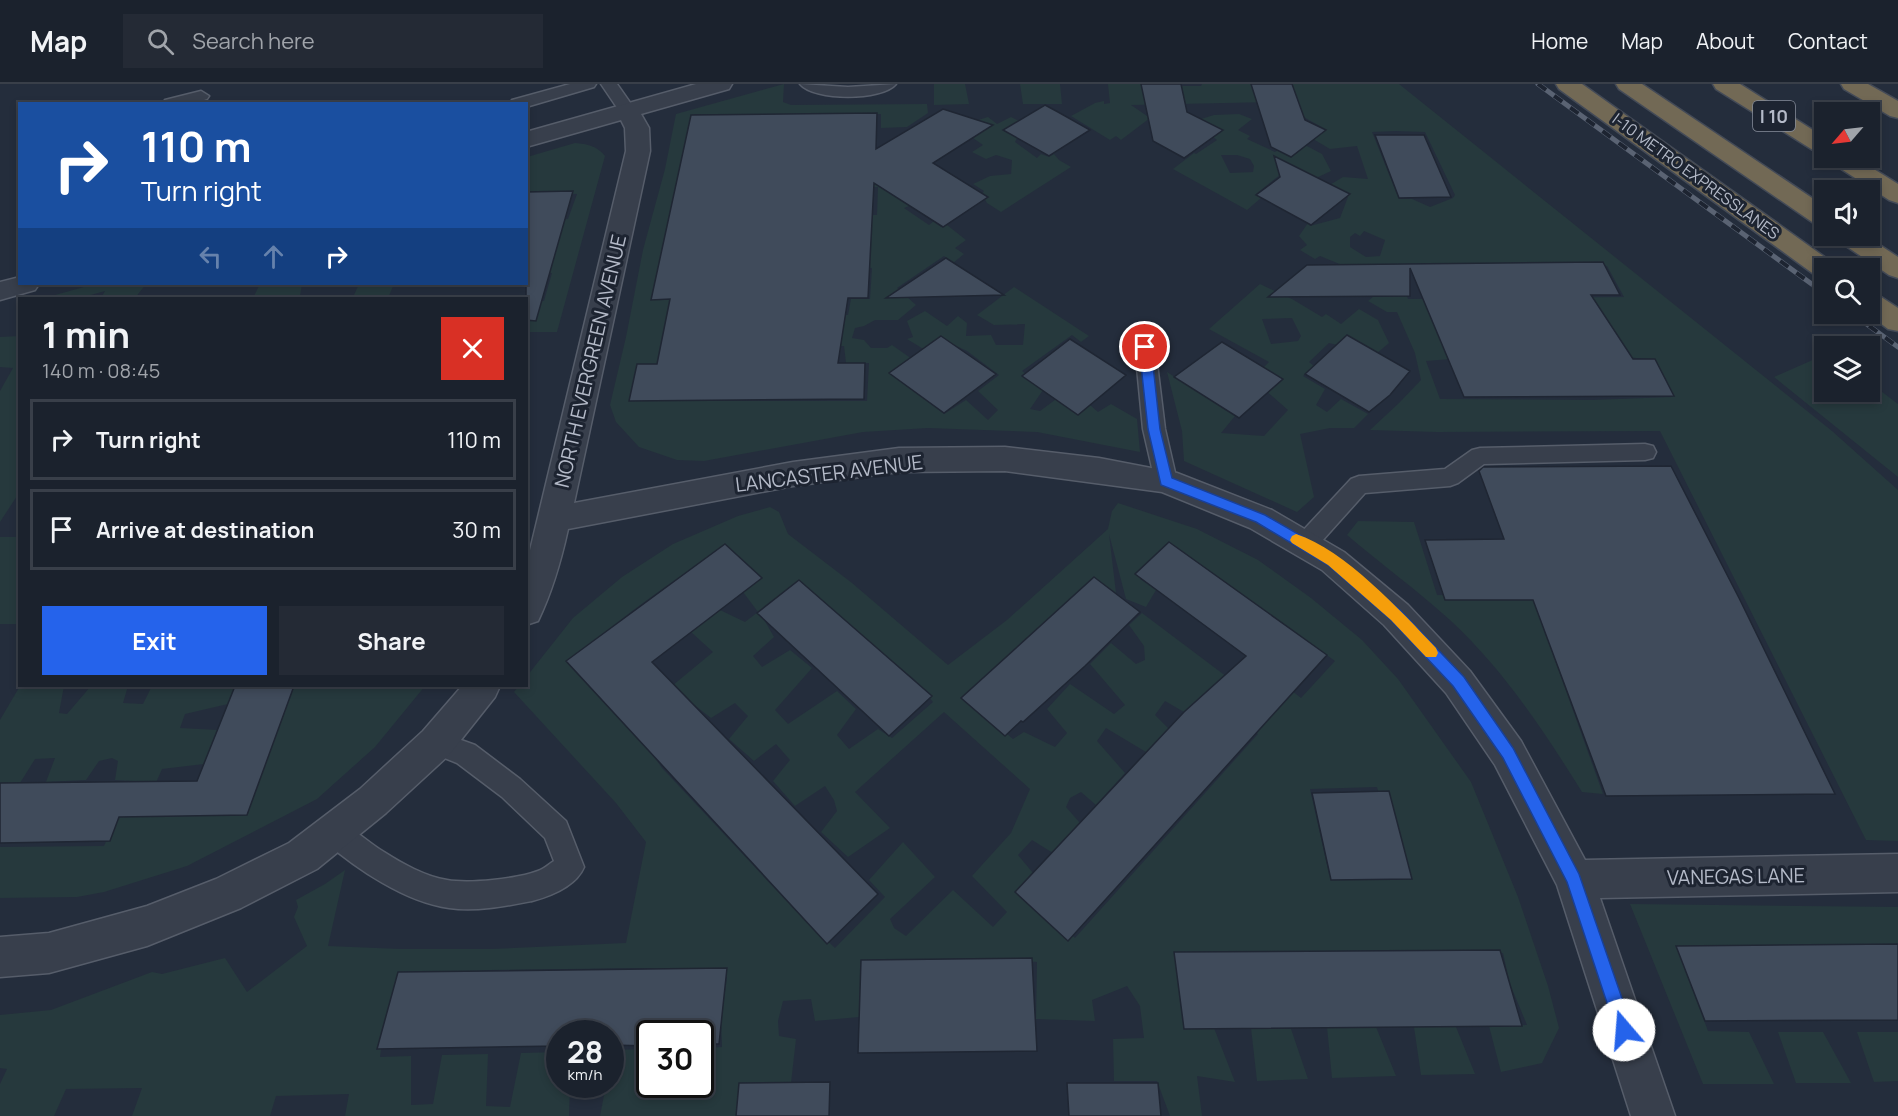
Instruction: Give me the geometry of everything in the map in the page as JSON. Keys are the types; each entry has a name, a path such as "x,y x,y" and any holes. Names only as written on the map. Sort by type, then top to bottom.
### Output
{"highway":[{"name":"I-10 METRO EXPRESSLANES","path":"1567,84 1814,262"},
{"name":"I-10 METRO EXPRESSLANES","path":"1627,84 1814,211"},
{"name":"I 10","path":"1724,84 1814,141"},
{"path":"1852,84 1898,111"},
{"path":"1856,168 1898,195"},
{"path":"1864,246 1898,269"},
{"path":"1880,309 1898,322"}],"street":[{"path":"528,139 721,84"},
{"name":"NORTH EVERGREEN AVENUE","path":"528,606 545,561 638,151 637,128 628,111"},
{"path":"0,291 22,285"},
{"name":"LANCASTER AVENUE","path":"555,519 793,474 899,460 1005,459 1099,470 1166,481 1260,519 1333,561 1396,615 1458,682 1508,753 1574,879 1653,1116"},
{"path":"0,957 49,953 147,926 228,894 303,856 373,801 436,743 482,687"},
{"name":"VANEGAS LANE","path":"1574,879 1898,873"}],"lane":[{"path":"525,102 588,84"},
{"path":"609,84 628,111"},
{"path":"808,84 836,92 878,88 888,84"},
{"path":"178,102 201,96"},
{"path":"1145,347 1154,429 1166,481"},
{"path":"1305,544 1359,485 1450,477 1480,456 1645,452"},
{"path":"334,832 362,856 406,880 448,894 501,892 543,883 570,867 555,830 510,788 466,754 436,743"}],"green space":[{"path":"784,84 783,102 791,105 927,104 928,113 907,127 881,128 881,114 695,114 687,129 689,139 844,215 877,215 878,187 856,187 859,169 914,186 896,197 909,206 904,208 929,225 934,221 941,227 947,225 966,240 955,248 964,254 953,263 944,256 897,288 916,305 898,320 875,320 855,328 852,338 864,340 871,348 887,348 892,345 912,359 892,373 944,414 966,400 988,420 998,410 978,391 999,375 967,351 944,340 925,350 907,339 913,337 907,321 925,311 947,326 958,316 967,323 966,336 991,335 996,345 1023,345 1025,324 994,325 977,315 1014,287 1089,336 1081,342 1072,335 1022,371 1045,387 1030,409 1040,411 1059,397 1090,405 1098,412 1111,404 1137,419 1140,452 1037,432 928,428 863,432 704,461 677,460 639,447 616,422 610,405 643,250 665,169 676,114","holes":["843,267 872,268 870,299 851,299 848,315 831,315 836,346 844,346 846,363 869,363 867,401 633,401 641,364 660,364 678,299 656,299"]},
{"path":"934,84 965,84 969,104 934,105"},
{"path":"1020,84 1060,84 1062,104 1023,104"},
{"path":"1108,84 1141,84 1143,94 1179,86 1201,86 1202,84 1253,84 1294,93 1292,84 1399,84 1832,431 1898,490 1898,841 1866,840 1660,431 1370,430 1421,380 1415,353 1397,312 1387,312 1368,301 1380,291 1347,264 1342,265 1320,256 1315,259 1300,250 1307,245 1299,236 1308,223 1310,226 1340,218 1348,197 1328,186 1343,177 1368,179 1357,146 1330,149 1313,139 1325,129 1277,102 1131,105 1150,118 1121,140 1116,136 1110,140 1071,116 1095,103 1104,101 1104,104 1110,103","holes":["1372,132 1425,132 1455,195 1453,198 1430,207 1412,199 1399,199","1364,231 1385,240 1380,256 1366,257 1350,247 1350,237 1355,233 1360,236","1425,263 1574,263 1607,266 1624,297 1408,299 1397,268","1622,357 1652,359 1672,397 1592,400 1440,399 1426,361 1463,358"]},
{"path":"1239,114 1252,119 1238,130 1250,136 1247,139 1275,152 1278,150 1290,157 1305,145 1322,154 1331,171 1314,179 1281,174 1256,194 1261,198 1247,210 1173,169 1194,153 1196,154 1217,140 1213,137 1220,130 1201,119 1214,115","holes":["1221,155 1237,155 1250,159 1254,166 1253,172 1230,173"]},
{"path":"988,117 997,124 1011,117 1019,121 1004,131 1017,138 1015,142 1037,158 1041,154 1049,157 1054,154 1071,167 1001,212 987,203 982,194 984,191 973,184 990,176 1011,174 1012,160 996,155 986,159 972,152 983,145 973,138 983,131 969,123"},
{"path":"575,143 592,146 605,156 557,332 528,332 528,301 544,301 552,273 535,273 550,220 568,219 577,194 528,192 528,157"},
{"path":"1260,284 1322,317 1326,314 1341,324 1359,309 1378,320 1389,343 1376,354 1329,343 1309,362 1314,366 1303,376 1325,389 1316,405 1327,412 1341,399 1368,414 1354,428 1330,428 1300,434 1314,497 1297,512 1184,461 1182,431 1167,372 1235,416 1221,433 1264,436 1288,410 1265,390 1278,377 1264,367 1269,362 1209,329","holes":["1292,318 1301,336 1298,341 1271,344 1262,319"]},
{"path":"91,285 145,285 136,297 102,297 105,291 84,297 48,297"},
{"path":"260,285 302,285 300,296 354,295 359,285 394,285 388,297 254,297"},
{"path":"18,336 18,495 0,522 0,391 13,368 0,367 0,337"},
{"path":"1814,359 1814,402 1880,402 1880,390 1898,404 1898,477 1774,377"},
{"path":"1118,503 1197,529 1258,560 1311,598 1362,640 1398,679 1471,782 1518,897 1548,986 1559,1028 1542,1063 1501,1072 1489,1026 1527,1025 1510,984 1503,953 1264,952 1182,957 1180,1005 1193,1028 1214,1028 1235,1082 1197,1076 1202,1116 1170,1116 1157,1081 1114,1081 1113,1039 1144,1038 1140,1006 1127,986 1092,1000 1095,1021 1036,1019 1037,962 932,959 869,965 859,1017 815,1021 811,999 783,1001 778,1021 779,1036 796,1039 791,1083 745,1116 600,1116 603,1098 624,1098 624,1050 636,1049 636,1098 714,1098 714,1047 722,1047 721,1022 727,977 648,968 489,970 399,979 385,1019 380,1057 411,1056 411,1105 433,1104 442,1055 488,1054 486,1106 510,1107 521,1053 546,1052 546,1098 570,1098 569,1116 345,1116 349,1094 276,1096 270,1116 132,1116 142,1088 66,1089 54,1116 0,1116 0,1084 7,1069 0,1068 0,1015 51,1010 152,972 162,974 225,958 247,992 307,946 294,917 298,907 296,900 345,870 328,946 492,949 626,943 646,842 616,803 514,692 518,687 528,687 528,675 573,618 622,577 673,544 738,516 770,507 779,512 788,534 852,583 948,665 1007,620 1108,529 1112,511","holes":["1109,534 1126,599 1146,607 1156,590 1140,579 1174,545 1335,661 1301,698 1283,684 1259,701 1142,613 1129,625 1144,646 1145,660 1136,664 1111,643 1090,664 1125,705 1114,714 1070,684 1047,709 1067,733 1055,747 1024,732 1013,739 969,703 988,673 1068,601 1099,581 1116,593","723,549 761,577 743,592 758,612 745,622 720,610 691,632 713,652 660,696 621,686 602,700 569,664 623,618","762,616 872,644 915,680 933,702 892,738 878,729 849,749 837,735 856,709 837,691 788,724 775,710 812,668 790,650 762,667 753,656 774,637","1212,698 1258,734 1075,938 1023,890 1033,873 1018,855 1032,840 1053,853 1080,823 1066,807 1070,798 1081,792 1096,805 1125,773 1097,741 1106,728 1146,752 1169,729 1155,715 1165,701 1184,712","735,703 748,716 729,739 754,761 776,744 790,760 773,781 795,806 825,786 834,800 837,811 821,832 848,857 890,828 855,792 944,712 1030,789 1011,833 972,876 1007,912 993,927 953,890 906,936 894,928 890,919 935,877 903,842 869,880 885,897 835,948 797,912 662,768 643,741 693,704 711,718","1377,787 1401,873 1329,874 1310,789"]},
{"path":"1358,521 1414,522 1437,595 1532,596 1603,794 1582,792 1522,702 1469,639 1450,620 1347,535"},
{"path":"0,537 18,537 18,624 0,624"},
{"path":"19,687 64,687 59,713 67,714 90,687 128,687 123,703 143,704 152,687 235,687 228,704 185,714 180,728 218,730 204,764 162,769 154,787 193,793 282,719 294,687 424,687 375,747 317,799 187,866 104,892 77,897 0,898 0,847 104,846 133,781 115,780 118,761 112,758 99,761 86,780 46,782 55,758 35,759 20,783 0,783 0,720"},
{"path":"1630,904 1898,907 1898,944 1678,951 1708,1031 1749,1032 1774,1084 1703,1084"},
{"path":"1327,1027 1376,1027 1396,1076 1332,1078"},
{"path":"1414,1027 1456,1027 1475,1074 1421,1075"},
{"path":"1251,1028 1291,1029 1308,1079 1257,1081"},
{"path":"1778,1032 1823,1032 1851,1083 1796,1083"},
{"path":"1857,1032 1898,1032 1898,1081 1874,1082"}],"building":[{"path":"1141,84 1181,84 1187,112 1223,130 1184,158 1153,141"},
{"path":"1251,84 1292,84 1305,120 1326,130 1291,157 1271,147"},
{"path":"1045,105 1090,130 1049,156 1003,130"},
{"path":"943,109 993,125 933,163 988,197 943,227 874,183 868,298 848,298 838,363 865,363 864,399 629,401 637,364 657,364 670,299 651,300 691,115 877,113 876,149"},
{"path":"1375,135 1424,135 1451,197 1399,198"},
{"path":"1274,156 1350,194 1311,225 1256,195 1280,177"},
{"path":"573,191 536,321 528,320 528,297 526,297 528,192"},
{"path":"946,258 1004,295 886,298"},
{"path":"1603,262 1620,295 1591,295 1633,359 1655,359 1674,396 1464,397 1410,268 1410,296 1268,297 1307,265"},
{"path":"1347,335 1410,371 1390,395 1369,412 1305,374"},
{"path":"941,336 996,374 944,413 889,373"},
{"path":"1070,339 1126,375 1078,415 1022,376"},
{"path":"1222,342 1283,379 1239,418 1174,377"},
{"path":"1671,466 1835,794 1606,796 1533,600 1445,600 1425,540 1504,539 1479,471 1483,467"},
{"path":"1169,542 1327,655 1068,941 1015,892 1184,712 1246,656 1135,574"},
{"path":"725,544 762,578 652,662 878,894 827,944 566,661"},
{"path":"1094,577 1140,612 1085,666 1005,736 961,698"},
{"path":"799,580 932,696 889,736 757,613"},
{"path":"235,687 294,687 247,815 119,817 110,841 0,843 0,783 197,781"},
{"path":"1389,791 1412,879 1331,880 1312,793"},
{"path":"1898,944 1898,1020 1705,1021 1676,946"},
{"path":"1500,950 1522,1026 1184,1029 1174,952"},
{"path":"1032,958 1037,1051 858,1053 861,960"},
{"path":"727,968 719,1044 714,1044 714,1020 636,1020 636,1046 624,1045 624,1020 546,1020 546,1046 377,1049 398,972"},
{"path":"830,1082 829,1116 736,1116 739,1083"},
{"path":"1067,1083 1158,1083 1161,1116 1069,1116"}],"railway":[{"path":"1538,84 1814,286"},
{"path":"1867,324 1898,347"}],"slow traffic":[{"path":"1296,540 1333,561 1396,615 1431,653"}],"route":[{"path":"1145,347 1154,429 1166,481 1260,519 1333,561 1396,615 1458,682 1508,753 1574,879 1624,1030"}]}
